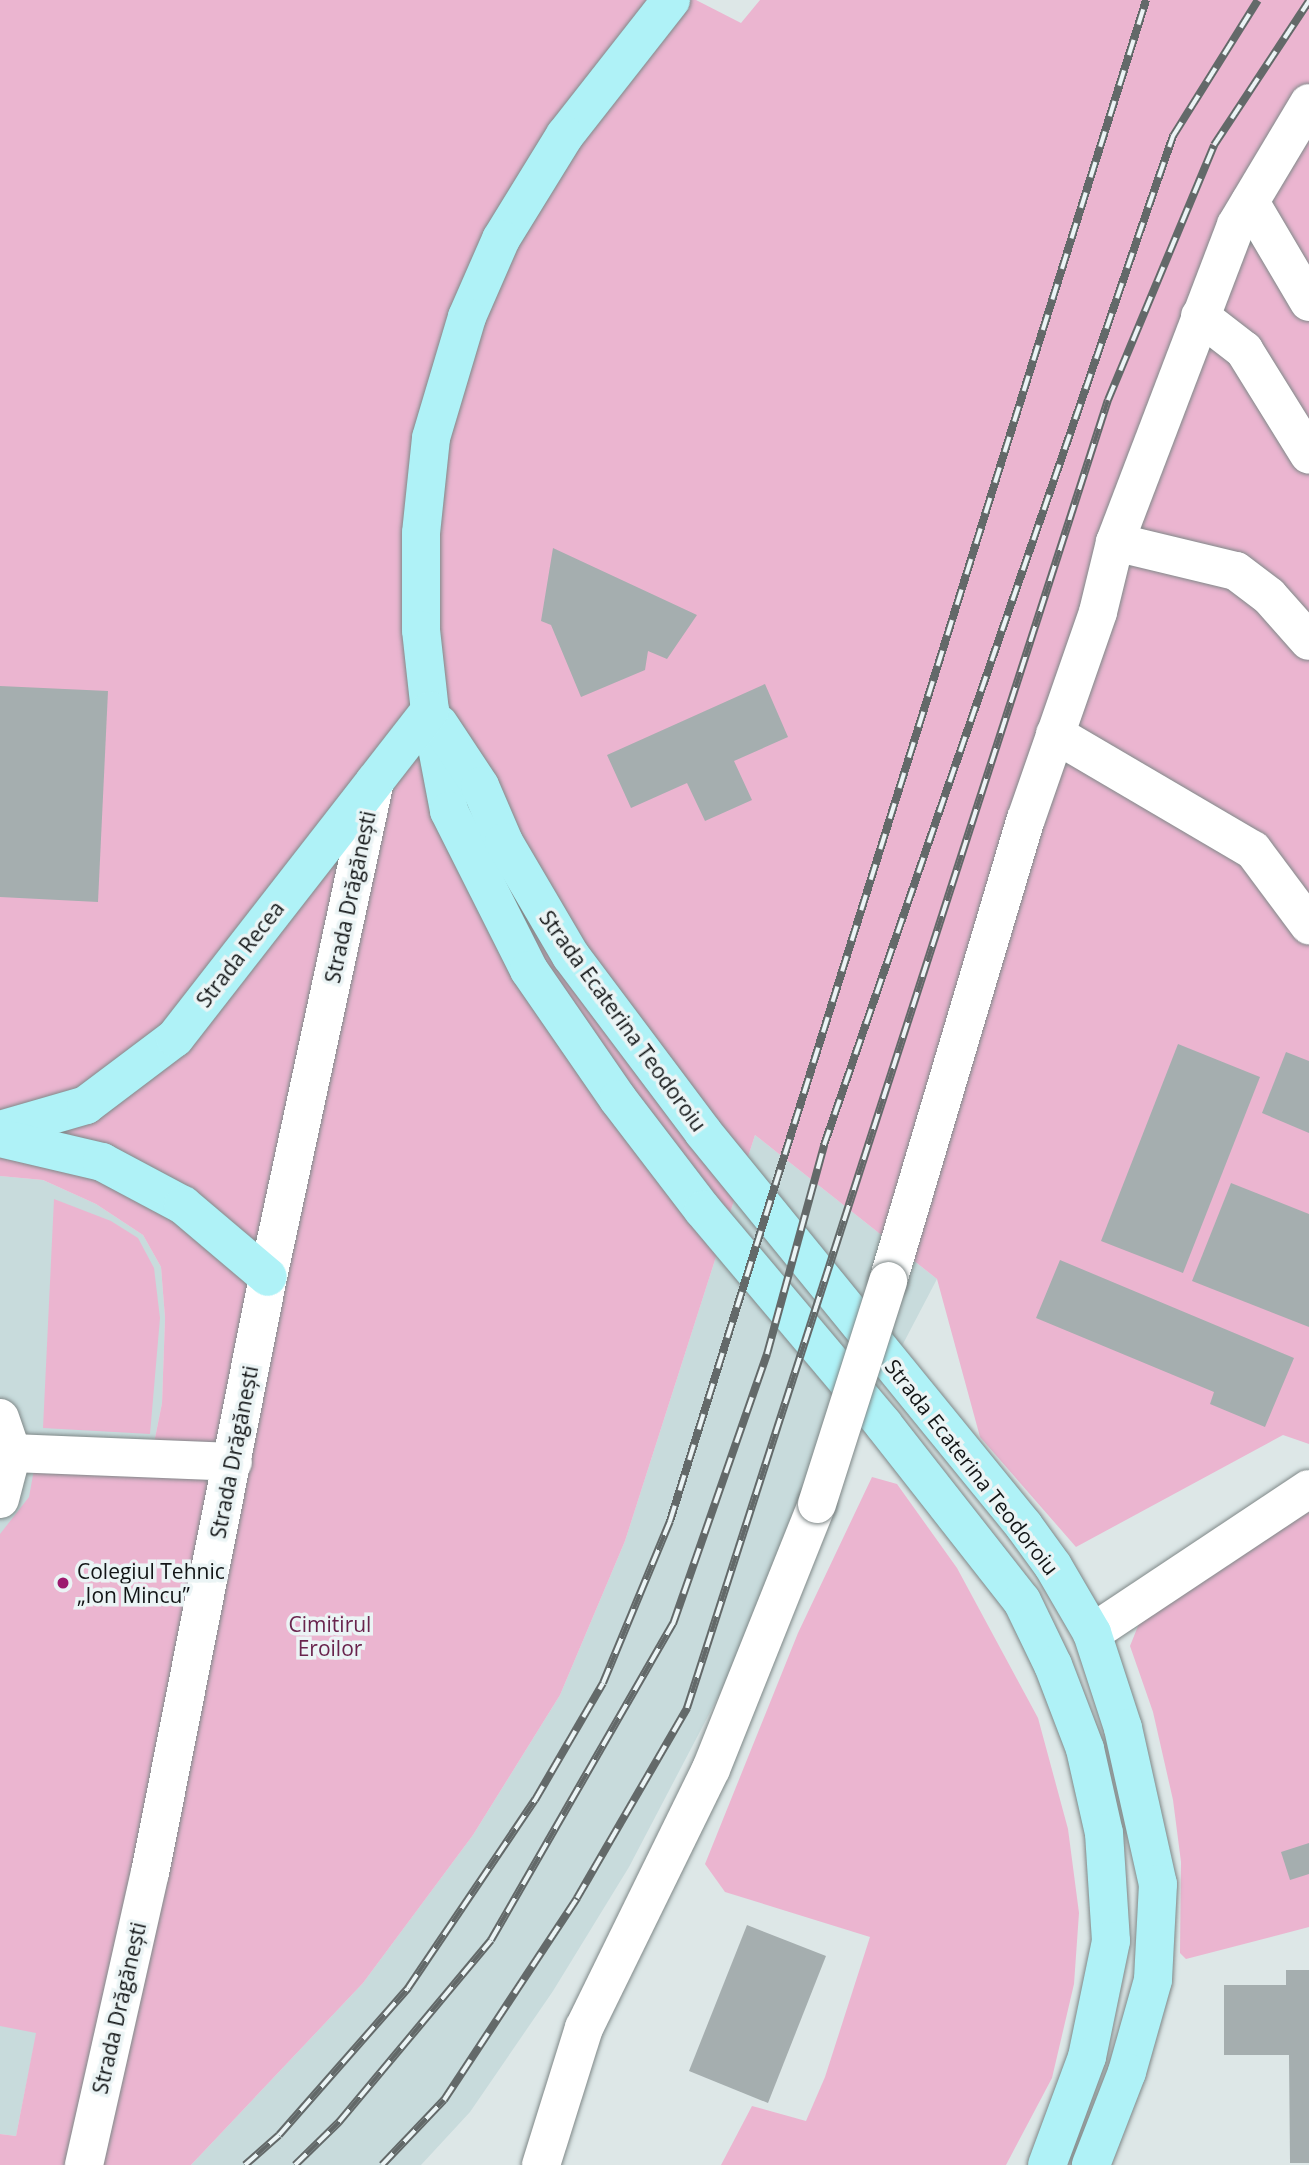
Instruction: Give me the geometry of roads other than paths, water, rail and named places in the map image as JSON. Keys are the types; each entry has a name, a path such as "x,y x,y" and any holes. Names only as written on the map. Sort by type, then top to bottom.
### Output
{"main road":[{"path":"430,711 421,631 421,533 431,438 467,317 500,239 565,135 671,0"},
{"name":"Strada Recea","path":"0,1130 86,1105 175,1038 430,711"},
{"name":"Strada Ecaterina Teodoroiu","path":"430,711 480,786 504,842 571,956 703,1132 1024,1526 1054,1566 1092,1633 1123,1728 1158,1884 1153,1980 1127,2072 1091,2165"},
{"name":"Strada Ecaterina Teodoroiu","path":"430,711 449,811 529,970 618,1099 703,1210 883,1424 1022,1601 1053,1665 1085,1749 1104,1833 1111,1941 1087,2057 1047,2165"},
{"path":"0,1138 102,1162 184,1205 268,1277"}],"street":[{"path":"541,2165 584,2028 711,1769 817,1504 1055,734 1098,612 1115,542 1200,316 1250,202 1309,103"},
{"path":"1250,202 1309,302"},
{"path":"1200,316 1244,350 1309,455"},
{"path":"1115,542 1236,571 1269,596 1309,641"},
{"path":"1055,734 1254,850 1309,925"},
{"name":"Strada Drăgănești","path":"84,2165 150,1873 268,1277 375,781"},
{"path":"0,1418 12,1453 0,1499"},
{"path":"12,1453 233,1462"},
{"path":"1092,1633 1309,1489"}],"railway":[{"path":"245,2165 279,2135 408,1988 535,1800 603,1683 670,1521 1146,0"},
{"path":"295,2165 339,2122 491,1940 673,1624 767,1354 824,1145 1173,136 1258,0"},
{"path":"382,2165 444,2100 577,1898 687,1708 1108,400 1214,145 1309,1"}],"place":[{"name":"Colegiul Tehnic „Ion Mincu”","path":"63,1583"}],"park label":[{"name":"Cimitirul Eroilor","path":"330,1636"}]}
